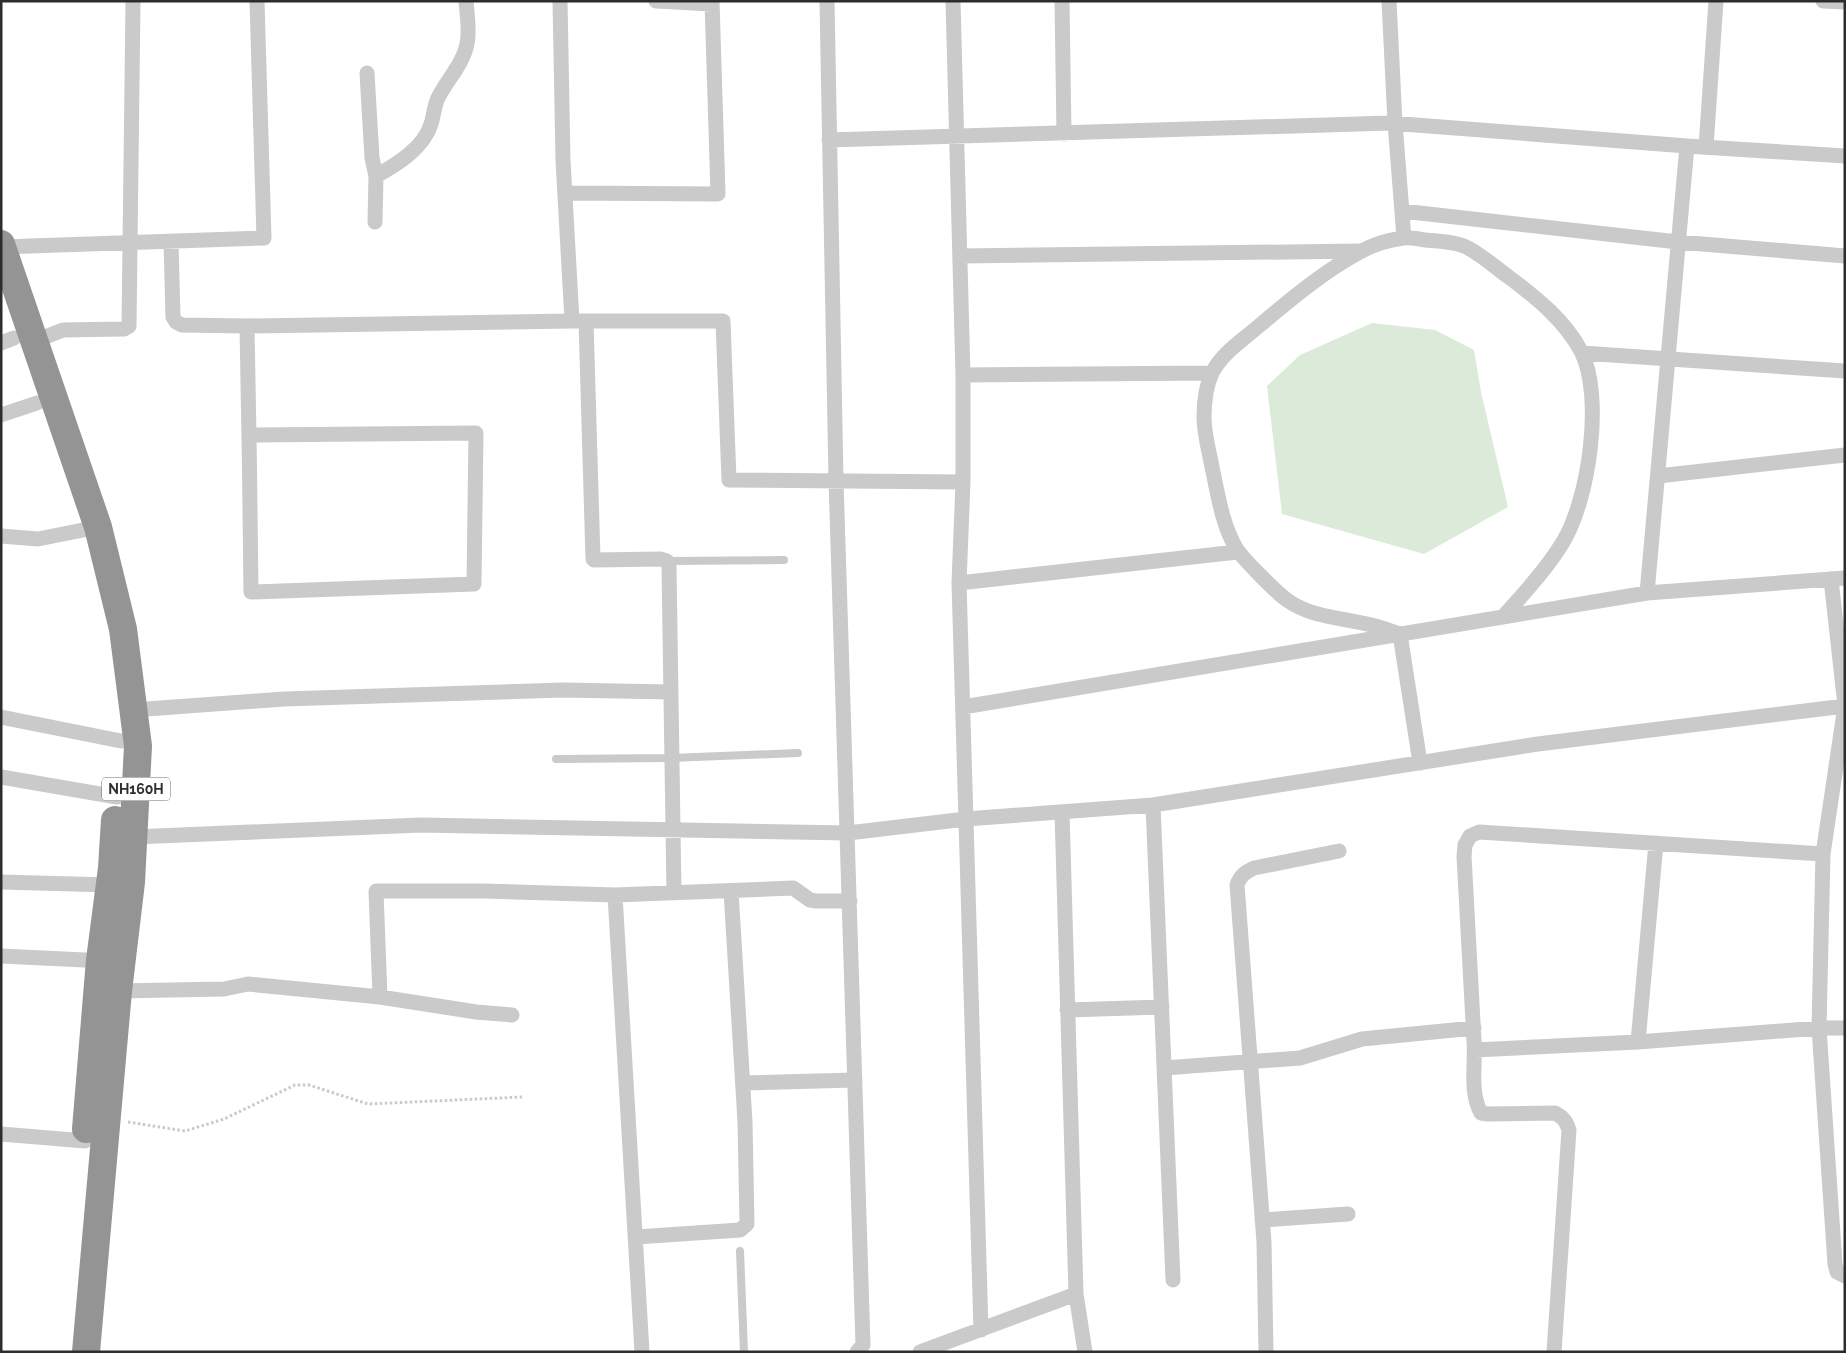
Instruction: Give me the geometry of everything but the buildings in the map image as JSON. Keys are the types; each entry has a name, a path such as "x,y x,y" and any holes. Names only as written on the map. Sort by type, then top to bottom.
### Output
{"highway":[{"name":"NH160H","path":"2,246 17,341 37,403 90,528 105,615 121,741 110,885 111,961 118,991 86,1352"},
{"name":"NH160H","path":"1,302 90,528 124,629 138,746 130,882 111,961 85,1141 68,1352"}],"street":[{"path":"17,341 63,330 127,328 129,326 133,1"},
{"path":"2,246 264,238 257,1"},
{"path":"376,176 398,164 406,157 426,135 431,126 438,98 462,59 467,44 466,1"},
{"path":"560,1 565,193 579,321 593,559 661,559 667,561 669,566 674,893"},
{"path":"565,193 718,194 712,3 656,1"},
{"path":"827,1 836,480 863,1346 857,1352"},
{"path":"953,1 963,375 963,482 959,583 981,1330"},
{"path":"1062,1 1064,134"},
{"path":"1389,1 1395,123 1404,238"},
{"path":"1706,147 1716,1"},
{"path":"1823,1 1845,2"},
{"path":"367,74 372,158 376,176 375,222"},
{"path":"829,140 1395,123 1687,146 1845,156"},
{"path":"1647,594 1687,146"},
{"path":"1402,211 1678,242 1845,256"},
{"path":"1400,634 1380,627 1302,609 1287,600 1238,552 1228,534 1221,512 1205,435 1204,416 1206,391 1212,373 1226,354 1320,277 1362,251 1404,238 1450,242 1467,247 1523,288 1550,310 1570,333 1582,353 1589,379 1592,410 1590,446 1585,483 1576,514 1564,540 1546,566 1503,617"},
{"path":"171,242 173,317 176,322 182,325 723,321 729,480 963,482"},
{"path":"961,256 1362,251"},
{"path":"247,326 249,435 252,592 474,584 476,433 249,435"},
{"path":"1582,353 1845,371"},
{"path":"963,375 1212,373"},
{"path":"1,414 37,403"},
{"path":"1658,476 1845,455"},
{"path":"1,536 38,539 90,528"},
{"path":"959,583 1238,552"},
{"path":"963,707 1647,594 1838,579 1845,706 1822,854 1819,1028 1835,1264 1837,1272 1845,1276"},
{"path":"1400,634 1420,763"},
{"path":"133,710 294,698 563,690 671,692"},
{"path":"133,836 421,825 848,833 966,819 1153,805 1538,744 1845,706"},
{"path":"1,717 121,741"},
{"path":"1,778 117,797"},
{"path":"1153,805 1173,1280"},
{"path":"1062,812 1076,1294 1085,1352"},
{"path":"1554,1352 1569,1130 1562,1116 1555,1113 1487,1114 1480,1112 1474,1095 1475,1050 1464,856 1465,845 1470,836 1479,832 1822,854"},
{"path":"1638,1042 1656,843"},
{"path":"1266,1352 1262,1220 1237,885 1239,878 1246,871 1254,868 1339,851"},
{"path":"1,882 110,885"},
{"path":"380,997 376,891 484,891 615,895 793,888 816,902 850,902"},
{"path":"636,1237 740,1230 744,1229 747,1224 743,1083 731,891"},
{"path":"615,895 642,1352"},
{"path":"1,956 111,961"},
{"path":"118,991 224,989 248,984 380,997 476,1012 512,1015"},
{"path":"1067,1010 1162,1007"},
{"path":"1164,1068 1300,1058 1362,1039 1474,1028"},
{"path":"1475,1050 1638,1042 1819,1028 1845,1028"},
{"path":"743,1083 855,1080"},
{"path":"1,1134 85,1141"},
{"path":"1262,1220 1348,1214"},
{"path":"920,1352 1076,1294"}],"lane":[{"path":"667,561 784,560"},
{"path":"556,759 671,758 798,753"},
{"path":"740,1252 744,1352"}],"path":[{"path":"106,1119 185,1131 224,1119 295,1085 309,1085 368,1104 522,1097"}],"green space":[{"path":"1372,323 1435,330 1474,350 1481,392 1508,507 1424,554 1282,514 1267,386 1300,355"}]}
